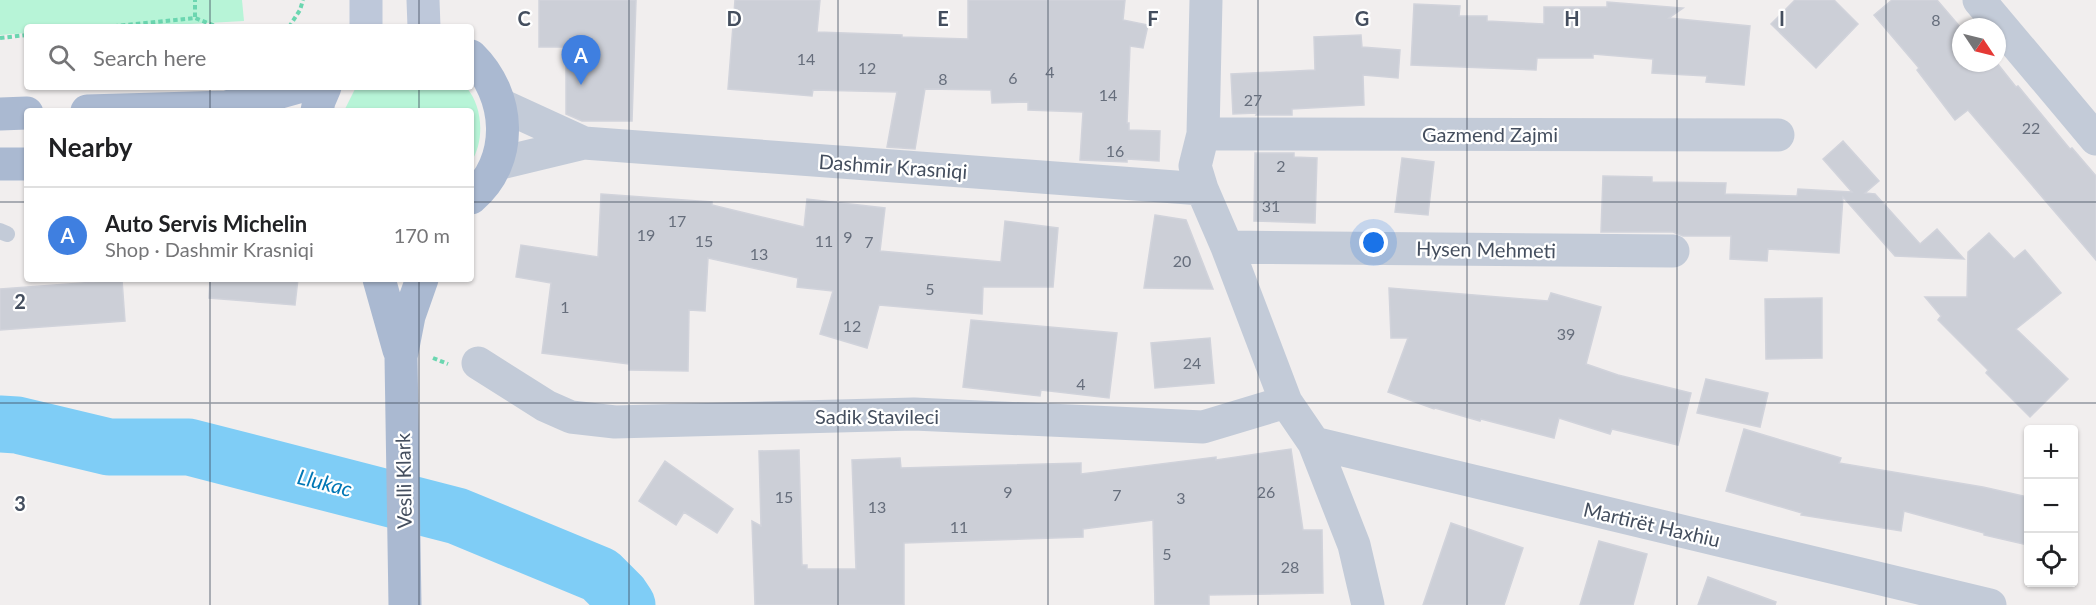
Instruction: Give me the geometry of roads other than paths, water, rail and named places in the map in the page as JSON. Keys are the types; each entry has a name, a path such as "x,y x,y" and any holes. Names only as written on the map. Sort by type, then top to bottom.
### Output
{"main road":[{"path":"474,60 490,79 501,105 503,134 497,164 474,195"},
{"path":"192,108 227,107 287,90"},
{"path":"317,108 324,90"},
{"path":"0,114 24,113"},
{"path":"0,164 24,164"},
{"name":"Veslli Klark","path":"380,282 401,357"},
{"name":"Veslli Klark","path":"405,605 401,357 409,316 421,282"}],"street":[{"path":"366,0 366,24"},
{"path":"423,0 424,24"},
{"path":"1206,0 1203,134 1195,166 1202,189 1287,402 1314,443 1354,545 1368,605"},
{"path":"1979,0 2096,139"},
{"name":"Dashmir Krasniqi","path":"501,105 584,143"},
{"name":"Gazmend Zajmi","path":"1203,134 1778,135"},
{"name":"Dashmir Krasniqi","path":"497,164 584,143 1202,189"},
{"name":"Hysen Mehmeti","path":"1227,247 1673,251"},
{"name":"Sadik Stavileci","path":"478,363 570,417 615,422 914,414 1203,427 1287,402"},
{"name":"Martirët Haxhiu","path":"1314,443 1990,605"}],"waterway":[{"name":"Llukac","path":"0,424 17,425 109,447 189,447 457,516 600,575 627,605"}],"place":[{"name":"Auto Servis Michelin","path":"581,85"}]}
